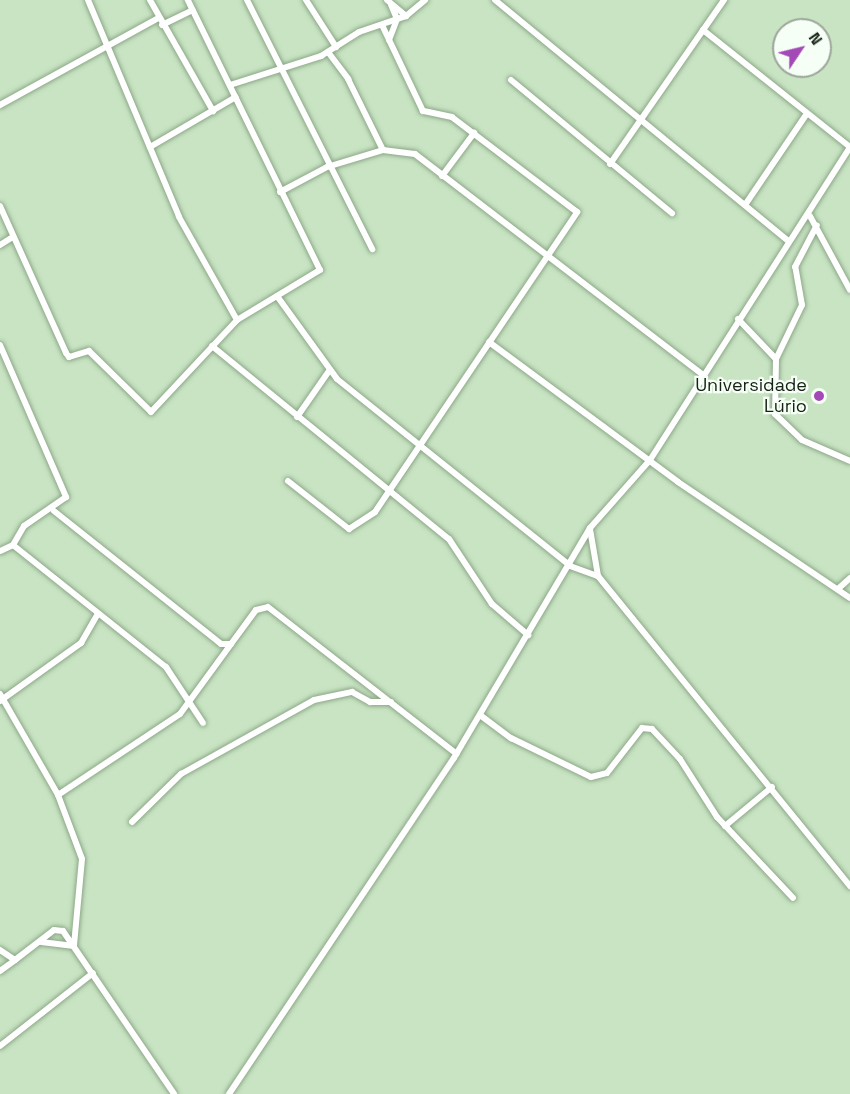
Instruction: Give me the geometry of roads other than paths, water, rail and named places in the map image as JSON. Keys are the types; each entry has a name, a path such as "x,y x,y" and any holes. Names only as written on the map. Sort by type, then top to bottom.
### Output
{"street":[{"path":"88,0 186,230 237,320"},
{"path":"150,0 162,26 213,111"},
{"path":"0,206 66,353 69,357 89,351 151,412 237,320 320,270 188,0"},
{"path":"247,0 327,167 372,249"},
{"path":"306,0 336,47"},
{"path":"230,85 328,52 382,25 406,16 425,0"},
{"path":"496,0 788,241"},
{"path":"610,164 724,0"},
{"path":"389,2 406,16"},
{"path":"389,2 397,20 389,41"},
{"path":"162,26 193,10"},
{"path":"0,105 158,18"},
{"path":"288,481 349,529 375,512 577,212 452,117 423,111 382,25"},
{"path":"229,1094 457,754 570,566 590,528 650,460 738,318 850,147 806,115 704,30"},
{"path":"328,52 348,79 383,150"},
{"path":"511,80 672,213"},
{"path":"150,147 236,97"},
{"path":"745,205 806,115"},
{"path":"442,176 474,133"},
{"path":"280,192 327,167 383,150 405,150 702,375"},
{"path":"810,216 817,225 850,290"},
{"path":"817,225 795,267 802,304 776,359 775,414 802,440 850,461"},
{"path":"0,245 13,237"},
{"path":"277,296 329,371 570,566 598,576"},
{"path":"738,318 776,359"},
{"path":"489,342 650,460 839,588 850,598"},
{"path":"0,345 66,497 54,511 24,526 14,545 0,551"},
{"path":"212,346 449,539 492,604 528,635"},
{"path":"297,417 329,371"},
{"path":"54,511 221,645 231,644"},
{"path":"590,528 598,576 772,787 850,886"},
{"path":"14,545 166,666 203,723"},
{"path":"839,588 850,578"},
{"path":"58,795 180,714 231,644 265,605 396,702 457,754"},
{"path":"74,946 82,859 58,795 1,698 81,643 98,614"},
{"path":"132,822 181,774 314,700 352,692 370,702 396,702"},
{"path":"480,715 511,738 591,777 607,773 648,727 680,759 725,826 793,898"},
{"path":"725,826 772,787"},
{"path":"0,971 54,930 63,931 174,1094"},
{"path":"40,942 74,946"},
{"path":"0,950 15,960"},
{"path":"0,1046 93,973"}],"place":[{"name":"Universidade Lúrio","path":"819,396"}]}
